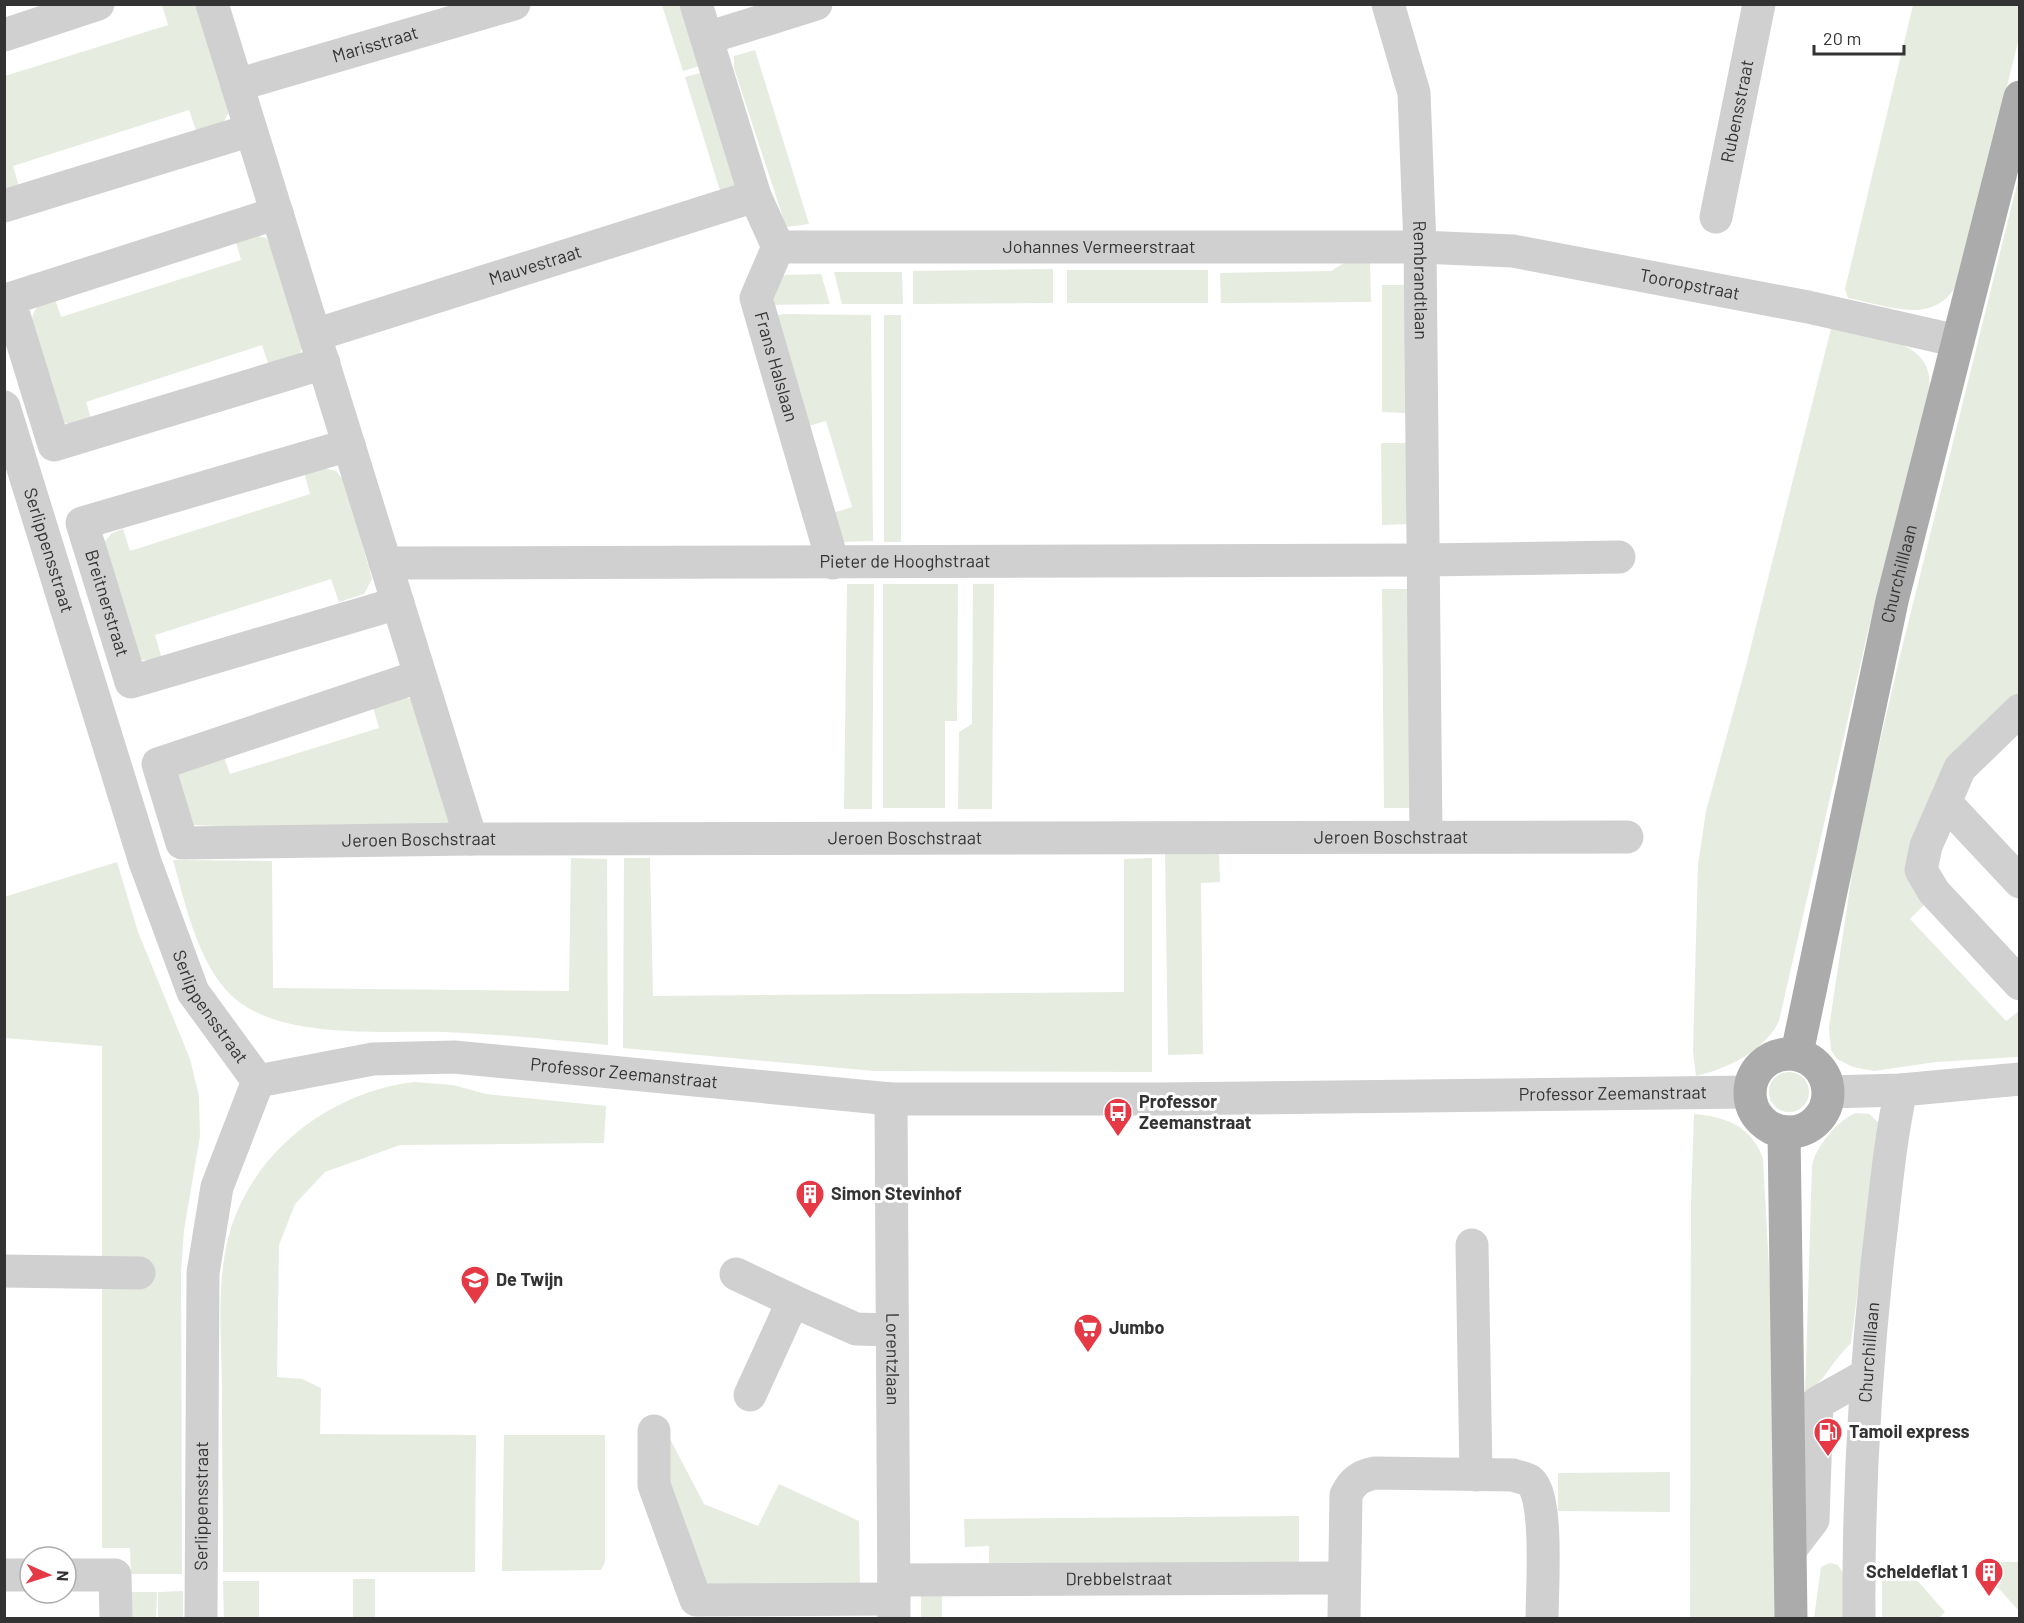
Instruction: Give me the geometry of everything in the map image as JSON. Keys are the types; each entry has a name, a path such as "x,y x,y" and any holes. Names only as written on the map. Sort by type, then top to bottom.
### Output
{"main road":[{"name":"Churchilllaan","path":"1797,1053 1892,601 2019,97"},
{"path":"1797,1053 1814,1061 1825,1074 1829,1092 1823,1114 1806,1129 1784,1132 1766,1126 1754,1111 1749,1092 1756,1070 1774,1056 1797,1053"},
{"path":"1784,1132 1791,1618"}],"street":[{"path":"4,34 98,4"},
{"path":"212,4 471,839"},
{"name":"Marisstraat","path":"237,86 514,4"},
{"path":"696,4 755,196 778,247"},
{"path":"707,38 816,4"},
{"name":"Rembrandtlaan","path":"1388,4 1414,93 1420,247 1426,837"},
{"name":"Rubensstraat","path":"1716,217 1759,4"},
{"path":"4,206 251,129"},
{"name":"Mauvestraat","path":"319,349 755,196"},
{"path":"277,213 9,299 54,445 319,349"},
{"name":"Johannes Vermeerstraat","path":"778,247 1420,247"},
{"name":"Frans Halslaan","path":"778,247 756,298 833,562"},
{"name":"Tooropstraat","path":"1420,247 1513,252 1808,306 1958,341"},
{"name":"Serlippensstraat","path":"4,407 145,862 193,992 258,1081 217,1187 203,1273 201,1618"},
{"name":"Breitnerstraat","path":"349,445 82,523 124,660 131,682 398,603"},
{"path":"1424,560 1620,557"},
{"name":"Pieter de Hooghstraat","path":"385,563 1424,560"},
{"name":"Jeroen Boschstraat","path":"420,676 158,764 182,843 471,839 1627,837"},
{"path":"2019,710 1960,768 1926,846 1921,870 1934,891 2019,984"},
{"path":"1945,802 2019,882"},
{"name":"Professor Zeemanstraat","path":"258,1081 373,1059 454,1057 891,1099 1149,1100 1749,1092"},
{"path":"1829,1092 1901,1090 2019,1079"},
{"name":"Churchilllaan","path":"1859,1618 1858,1551 1865,1376 1891,1133 1901,1090"},
{"name":"Lorentzlaan","path":"891,1099 894,1599"},
{"path":"1472,1245 1476,1475"},
{"path":"4,1272 139,1273"},
{"path":"736,1274 856,1329 891,1330"},
{"path":"750,1395 793,1301"},
{"path":"1790,1550 1813,1520 1816,1403 1865,1376"},
{"name":"Drebbelstraat","path":"654,1431 654,1485 696,1600 894,1599 1344,1578"},
{"path":"1344,1618 1344,1508 1352,1483 1362,1476 1375,1473 1513,1475 1530,1482 1538,1492 1542,1512 1542,1618"},
{"path":"78,1575 115,1575 116,1618"}],"shaded area":[{"path":"162,5 195,5 203,13 230,110 222,125 197,133 189,110 13,166 20,190 5,191 5,76 168,25"},
{"path":"662,5 687,5 706,64 683,71"},
{"path":"1913,5 2019,5 2019,38 1958,282 1948,296 1937,305 1909,310 1848,298 1845,289"},
{"path":"755,50 809,224 786,227 734,68 734,56"},
{"path":"708,71 738,189 721,194 685,77"},
{"path":"2019,176 2019,693 1960,747 1926,903 1910,919 2006,1021 2019,1011 2019,1055 2017,1057 1936,1062 1874,1071 1853,1067 1837,1059 1831,1050 1829,1028 1857,840 1900,656"},
{"path":"250,234 266,238 275,249 303,345 300,353 270,369 262,345 86,402 93,425 73,426 61,421 31,323 36,309 44,300 54,296 61,317 241,260 235,239"},
{"path":"1370,260 1371,302 1221,303 1220,273 1331,271 1347,261"},
{"path":"1053,269 1053,303 913,304 913,271"},
{"path":"1067,270 1208,270 1208,303 1067,303"},
{"path":"834,272 902,272 903,304 842,304"},
{"path":"821,274 830,304 767,305 781,275"},
{"path":"1382,285 1408,285 1407,413 1382,412"},
{"path":"782,314 871,315 873,541 840,542 830,514 852,507 826,421 805,427 776,316"},
{"path":"884,315 901,315 901,542 884,542"},
{"path":"1831,329 1881,338 1912,350 1923,360 1929,373 1929,391 1868,631 1779,1021 1773,1032 1744,1057 1720,1069 1696,1076 1693,1051 1698,865 1706,811 1746,666"},
{"path":"1381,443 1408,443 1409,524 1382,525"},
{"path":"319,467 336,471 345,482 372,579 364,594 339,602 331,579 155,635 162,659 143,660 130,655 103,544 112,533 123,529 130,551 310,494 304,472"},
{"path":"847,584 874,584 872,809 844,809"},
{"path":"883,584 958,584 957,721 945,721 945,808 883,808"},
{"path":"973,584 994,584 992,809 958,809 959,732 972,724"},
{"path":"1382,589 1408,589 1410,808 1384,808"},
{"path":"402,697 416,700 453,826 276,828 191,825 175,778 181,770 223,754 230,774 379,728 373,707"},
{"path":"1219,852 1220,882 1201,883 1203,1054 1168,1055 1165,853"},
{"path":"571,858 607,859 608,1045 465,1033 329,1030 299,1026 271,1018 246,1007 226,990 216,976 199,945 173,860 272,861 273,988 569,991"},
{"path":"624,858 650,858 653,996 1124,992 1124,859 1152,858 1152,1072 874,1071 623,1048"},
{"path":"117,862 138,932 190,1059 199,1096 200,1136 184,1230 181,1271 182,1574 131,1574 130,1548 102,1548 102,1046 5,1038 4,897"},
{"path":"1789,1072 1797,1073 1803,1078 1808,1084 1808,1100 1803,1106 1797,1111 1789,1112 1781,1111 1775,1106 1770,1100 1769,1092 1770,1084 1775,1078 1781,1073"},
{"path":"414,1082 453,1085 486,1094 606,1106 604,1143 400,1145 325,1172 295,1204 279,1245 277,1377 302,1379 321,1388 320,1434 476,1435 475,1572 223,1572 221,1305 225,1253 234,1219 249,1189 268,1161 292,1137 319,1116 349,1100 381,1089"},
{"path":"1856,1113 1869,1114 1879,1123 1851,1343 1805,1396 1812,1166 1817,1151 1828,1135"},
{"path":"1694,1114 1716,1117 1736,1125 1752,1139 1763,1159 1776,1397 1776,1618 1690,1618 1691,1203"},
{"path":"504,1435 605,1435 605,1562 601,1570 502,1571"},
{"path":"668,1435 704,1504 758,1526 779,1484 859,1521 860,1589 710,1589 668,1480"},
{"path":"1670,1472 1670,1512 1558,1511 1558,1473"},
{"path":"1299,1516 1299,1563 989,1566 989,1546 965,1547 964,1519"},
{"path":"1975,1562 2019,1562 2019,1611"},
{"path":"1830,1563 1838,1565 1845,1576 1847,1618 1814,1618 1821,1567"},
{"path":"1908,1570 1945,1612 1939,1618 1882,1618 1882,1579"},
{"path":"353,1579 375,1579 375,1618 353,1618"},
{"path":"223,1581 259,1581 259,1618 224,1618"},
{"path":"183,1591 183,1618 158,1618 158,1592"},
{"path":"131,1592 157,1592 156,1618 131,1618"},
{"path":"921,1592 942,1592 942,1618 921,1618"}],"place":[{"name":"Professor Zeemanstraat","path":"1118,1138"},
{"name":"Simon Stevinhof","path":"810,1220"},
{"name":"De Twijn","path":"475,1306"},
{"name":"Jumbo","path":"1088,1354"},
{"name":"Tamoil express","path":"1828,1458"},
{"name":"Scheldeflat 1","path":"1989,1598"}]}
